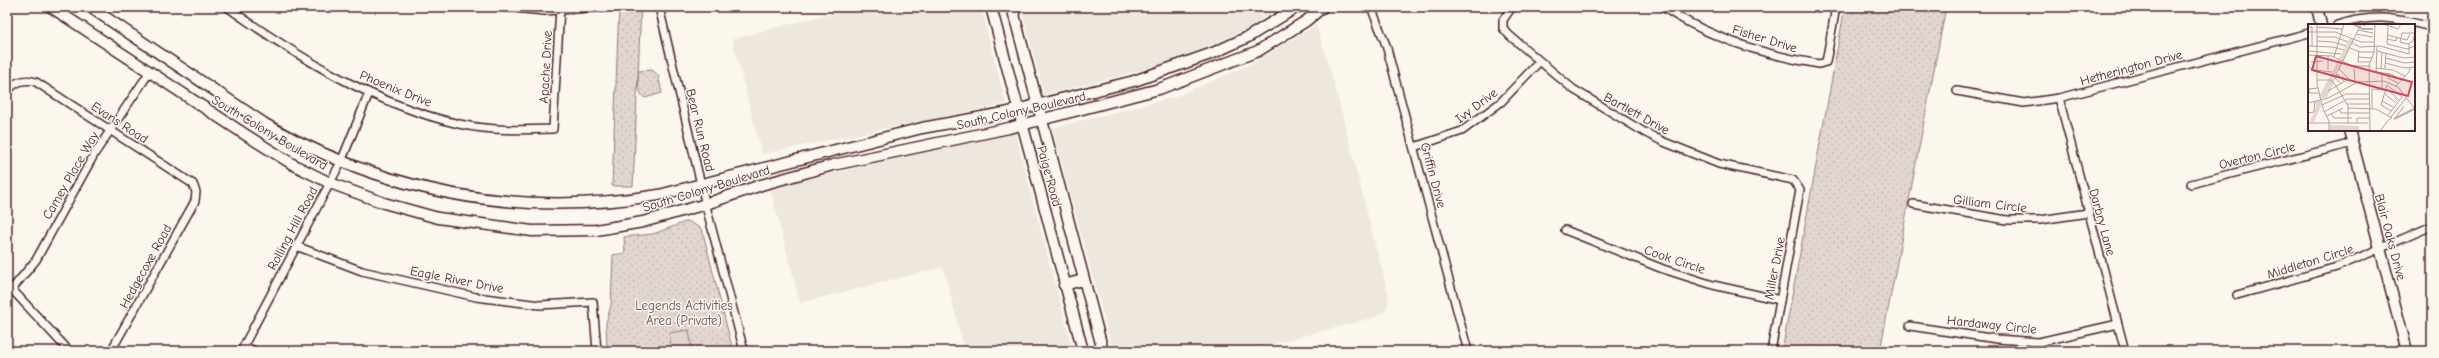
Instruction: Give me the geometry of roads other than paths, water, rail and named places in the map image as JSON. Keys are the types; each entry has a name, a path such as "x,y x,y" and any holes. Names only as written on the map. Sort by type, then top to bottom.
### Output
{"main road":[{"name":"South Colony Boulevard","path":"51,7 259,143 330,183 406,210 438,218 532,232 596,230 643,222 706,204 761,184 833,165 1022,125 1159,89 1258,51 1323,7"},
{"name":"South Colony Boulevard","path":"90,7 264,124 290,139 341,162 428,190 483,200 526,204 582,204 629,200 702,184 904,132 1018,110 1134,81 1213,53 1269,25 1297,7"},
{"name":"Paige Road","path":"991,7 1064,285 1083,351"},
{"name":"Paige Road","path":"1012,7 1103,351"},
{"path":"2317,7 2322,24"},
{"path":"1269,25 1288,32"},
{"path":"1213,53 1219,67"},
{"name":"Blair Oaks Drive","path":"2349,131 2407,351"},
{"path":"904,132 913,138 919,146"},
{"path":"830,150 833,165"},
{"path":"1064,285 1084,280"}],"street":[{"name":"Phoenix Drive","path":"226,7 310,60 369,93 403,106 459,124 514,130 553,128"},
{"path":"502,7 560,9 607,7"},
{"name":"Bear Run Road","path":"660,7 706,204 744,351"},
{"name":"Griffin Drive","path":"1371,7 1382,32 1468,351"},
{"name":"Bartlett Drive","path":"1512,7 1503,20 1503,28 1539,62 1573,89 1598,105 1664,142 1719,164 1792,180 1800,190"},
{"name":"Fisher Drive","path":"1663,7 1732,42 1773,55 1819,64 1826,62 1836,7"},
{"name":"Apache Drive","path":"553,128 560,9"},
{"path":"2341,24 2359,18 2378,16 2432,27"},
{"name":"Hetherington Drive","path":"1957,91 2024,103 2059,98 2308,33"},
{"name":"Ivy Drive","path":"1414,147 1462,131 1501,102 1539,62"},
{"name":"Camey Place Way","path":"9,286 36,260 110,130 149,72"},
{"name":"Evans Road","path":"7,92 12,86 25,80 36,82 193,184 196,192"},
{"name":"Rolling Hill Road","path":"243,349 341,162 369,93"},
{"name":"Darbry Lane","path":"2059,98 2125,351"},
{"name":"Overton Circle","path":"2191,184 2353,143"},
{"name":"Miller Drive","path":"1770,351 1800,190"},
{"name":"Hedgecoxe Road","path":"111,351 195,201 196,192"},
{"name":"Gilliam Circle","path":"1913,204 2007,220 2040,220 2088,213"},
{"name":"Middleton Circle","path":"2237,295 2338,267 2432,226"},
{"name":"Cook Circle","path":"1565,230 1663,269 1713,285 1780,300"},
{"name":"Eagle River Drive","path":"296,246 362,270 476,297 540,305 593,302 597,351"},
{"path":"9,286 69,351"},
{"name":"Hardaway Circle","path":"1910,326 1997,339 2038,342 2118,324"},
{"path":"243,349 256,351"}],"park label":[{"name":"Legends Activities Area (Private)","path":"684,312"}]}
